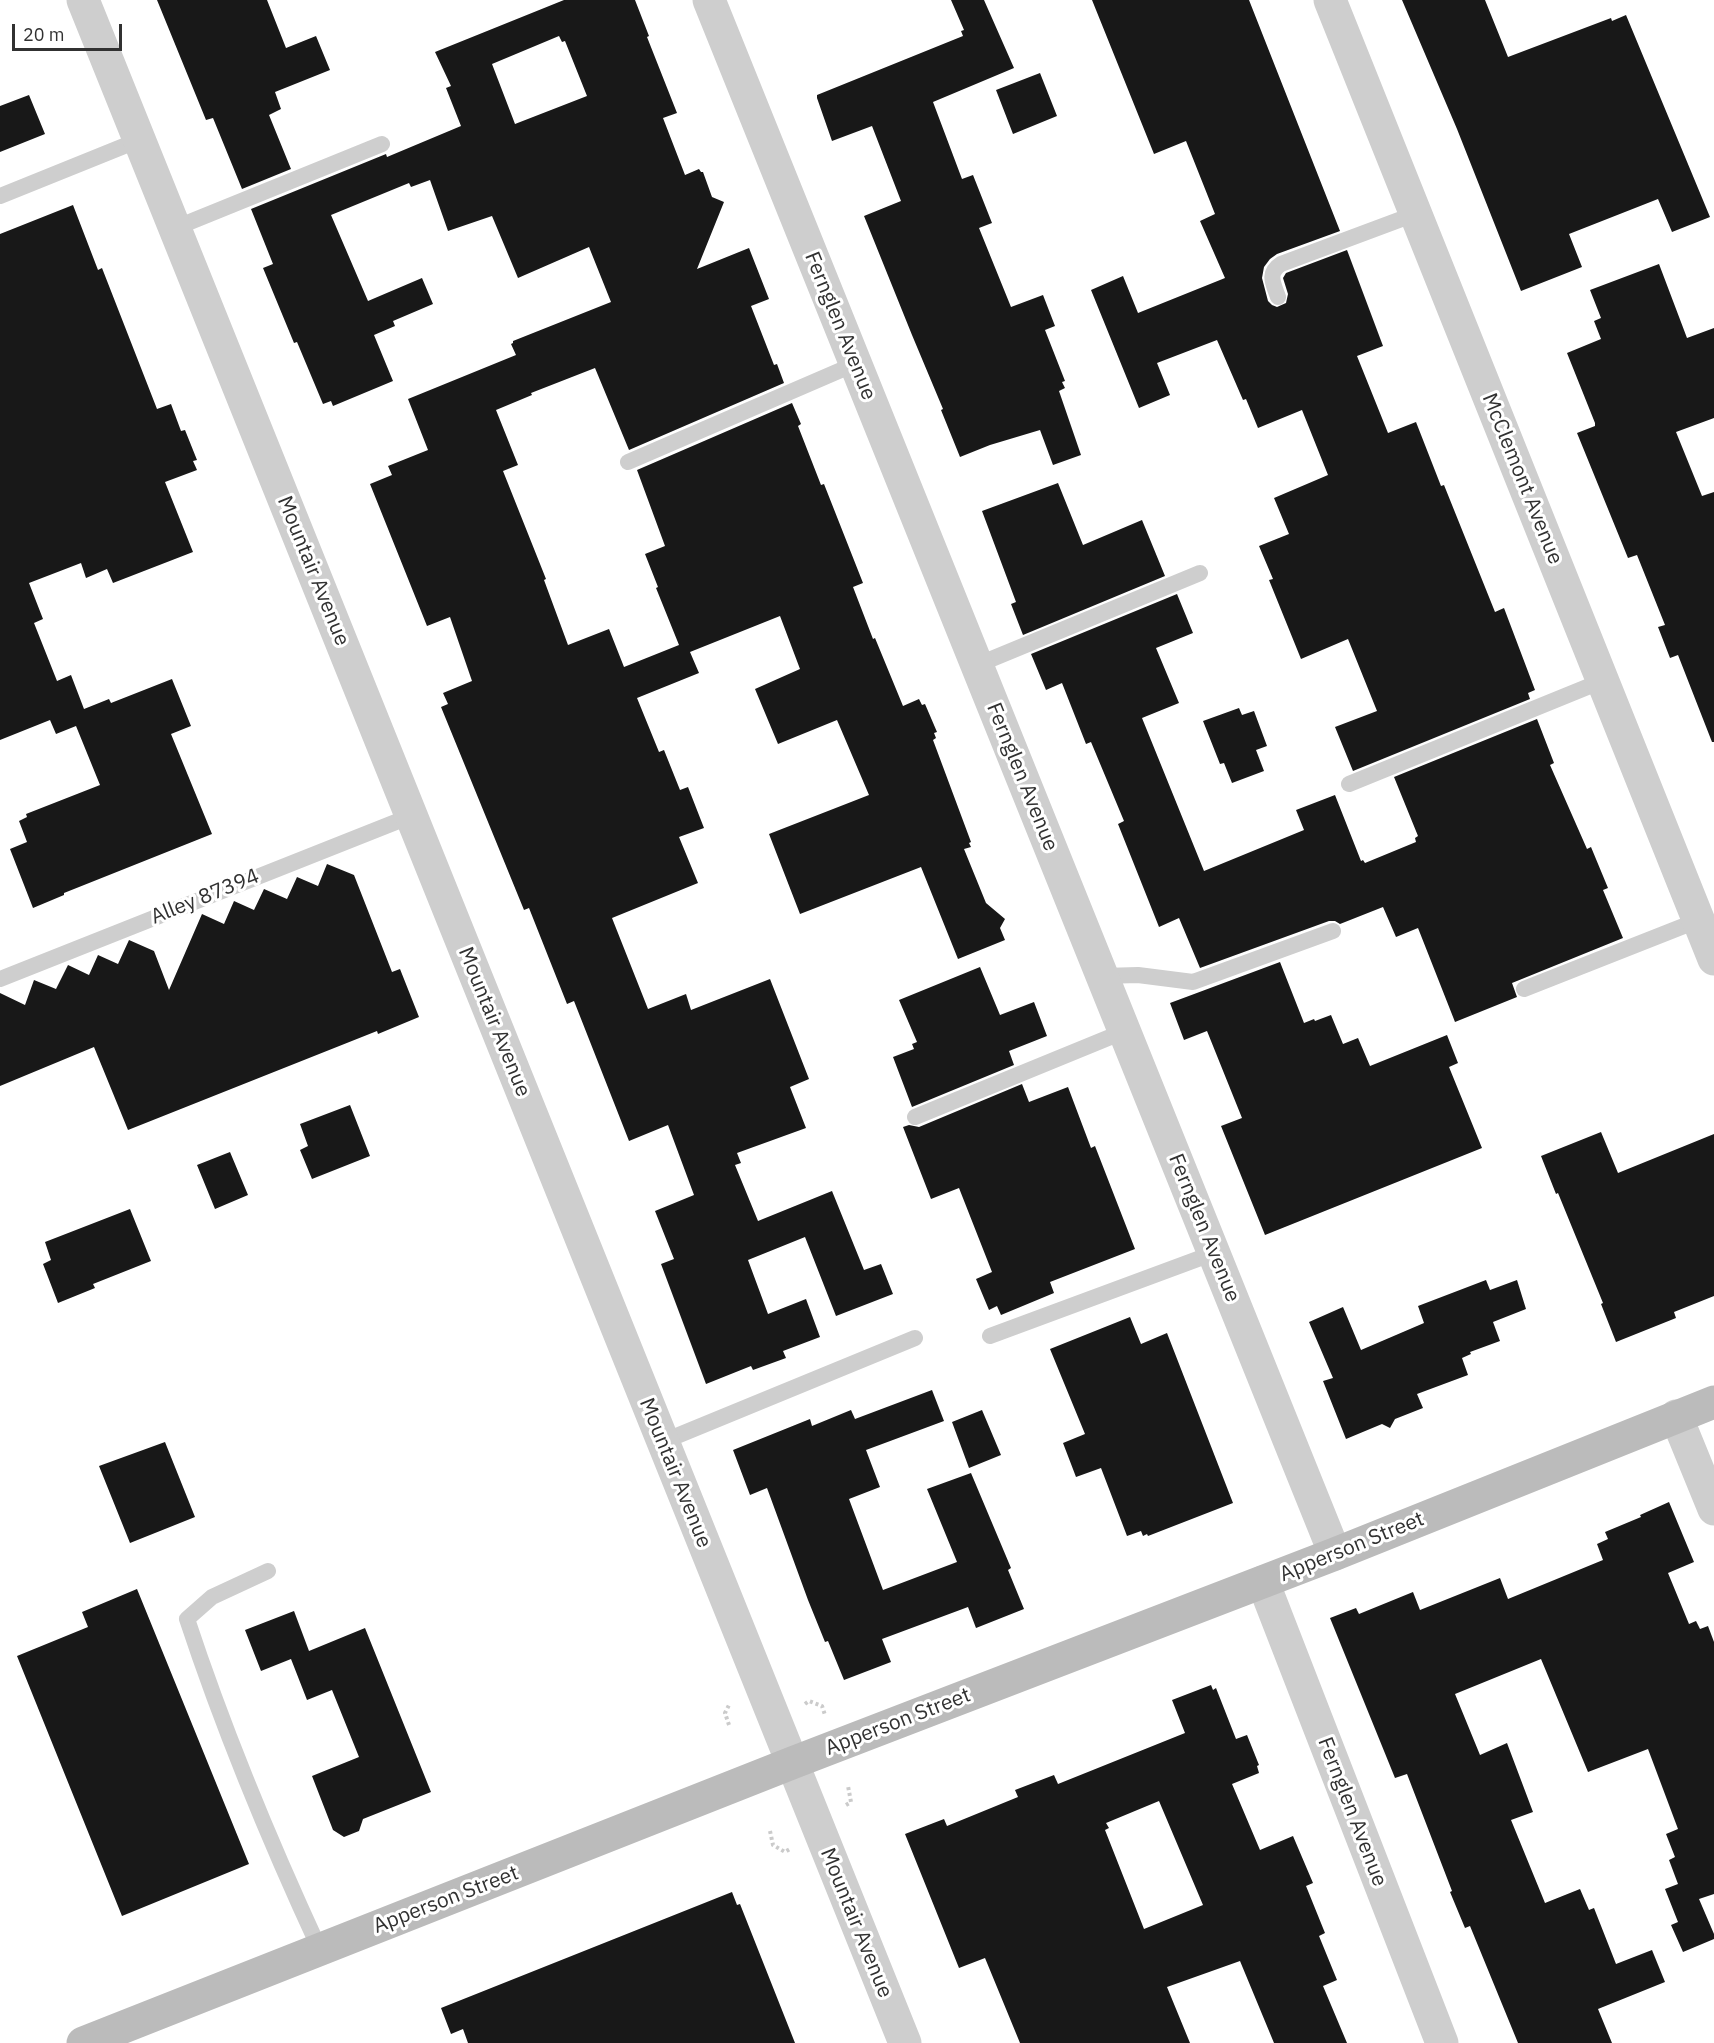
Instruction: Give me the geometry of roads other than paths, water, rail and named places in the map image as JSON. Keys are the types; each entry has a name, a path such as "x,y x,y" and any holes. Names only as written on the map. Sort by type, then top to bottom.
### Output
{"main road":[{"name":"Apperson Street","path":"83,2043 792,1763 1335,1554 1714,1402"}],"street":[{"name":"Mountair Avenue","path":"83,0 905,2043"},
{"name":"Fernglen Avenue","path":"709,0 1335,1554"},
{"name":"McClemont Avenue","path":"1330,0 1714,959"},
{"path":"1676,1416 1714,1509"},
{"name":"Fernglen Avenue","path":"1263,1582 1442,2043"}],"lane":[{"path":"0,196 139,140"},
{"path":"174,228 382,144"},
{"path":"1278,297 1271,277 1278,266 1416,214"},
{"path":"628,462 855,364"},
{"path":"977,665 1200,573"},
{"path":"1349,784 1602,681"},
{"name":"Alley 87394","path":"0,979 411,816"},
{"path":"1524,989 1699,920"},
{"path":"1103,976 1138,975 1193,982 1333,931"},
{"path":"915,1117 1125,1031"},
{"path":"990,1336 1214,1253"},
{"path":"662,1442 915,1338"},
{"path":"268,1571 212,1597 187,1618 229,1736 289,1884 320,1950"}]}
